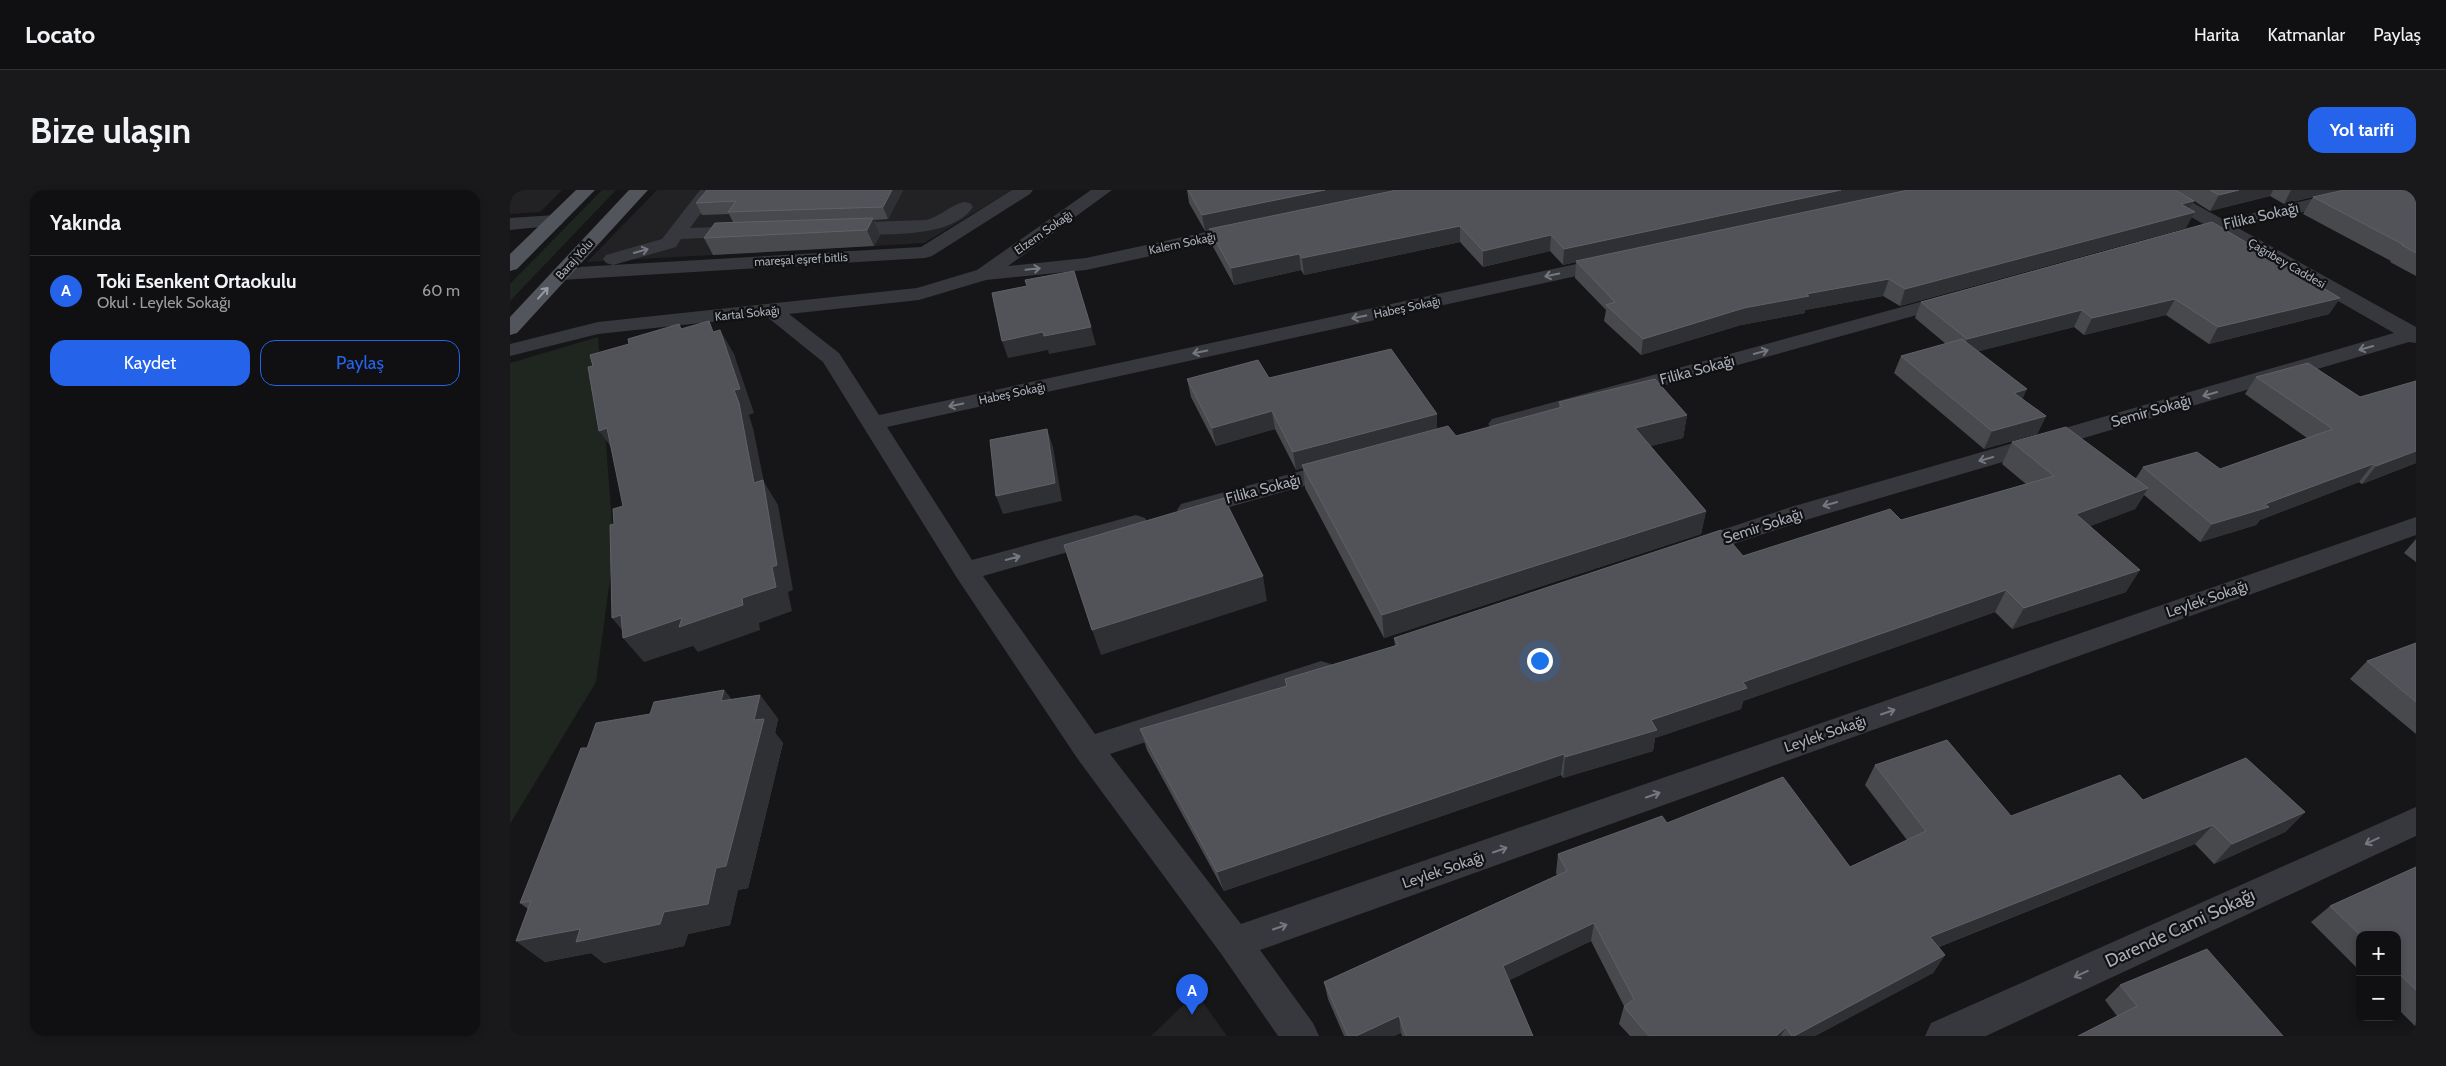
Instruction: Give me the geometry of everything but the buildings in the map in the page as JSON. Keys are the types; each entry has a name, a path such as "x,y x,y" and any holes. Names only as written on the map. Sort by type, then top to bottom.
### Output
{"main road":[{"path":"510,265 586,190"},
{"name":"Baraj Yolu","path":"510,329 638,190"}],"street":[{"path":"561,274 670,244 709,190"},
{"name":"mareşal eşref bitlis","path":"561,274 925,252 1024,190"},
{"name":"Elzem Sokağı","path":"984,274 1103,190"},
{"name":"Çağrıbey Caddesi","path":"2157,190 2415,335"},
{"name":"Filika Sokağı","path":"2163,242 2220,226 2371,190"},
{"path":"821,230 935,224 948,218 981,196"},
{"path":"510,224 554,221"},
{"name":"Kalem Sokağı","path":"984,274 1086,264 1261,226"},
{"path":"676,234 763,232"},
{"name":"Habeş Sokağı","path":"873,423 1634,258"},
{"name":"Kartal Sokağı","path":"510,350 598,328 919,294 984,274"},
{"name":"Filika Sokağı","path":"1483,429 1971,294"},
{"path":"771,310 832,358 966,571 1088,749 1234,944 1300,1036"},
{"name":"Semir Sokağı","path":"1669,556 1800,513 2415,335"},
{"name":"Filika Sokağı","path":"966,571 1359,463"},
{"name":"Leylek Sokağı","path":"1234,944 2416,526"},
{"path":"1088,749 1341,665"},
{"name":"Darende Cami Sokağı","path":"1944,1036 2416,821"}],"shaded area":[{"path":"510,190 562,190 540,212 510,214"},
{"path":"602,190 616,190 510,301 510,284"},
{"path":"657,190 1012,190 924,243 587,262"},
{"path":"598,337 614,550 596,682 510,824 510,363"},
{"path":"1196,993 1227,1036 1151,1036"}],"place":[{"name":"Toki Esenkent Ortaokulu","path":"1192,1015"}]}
